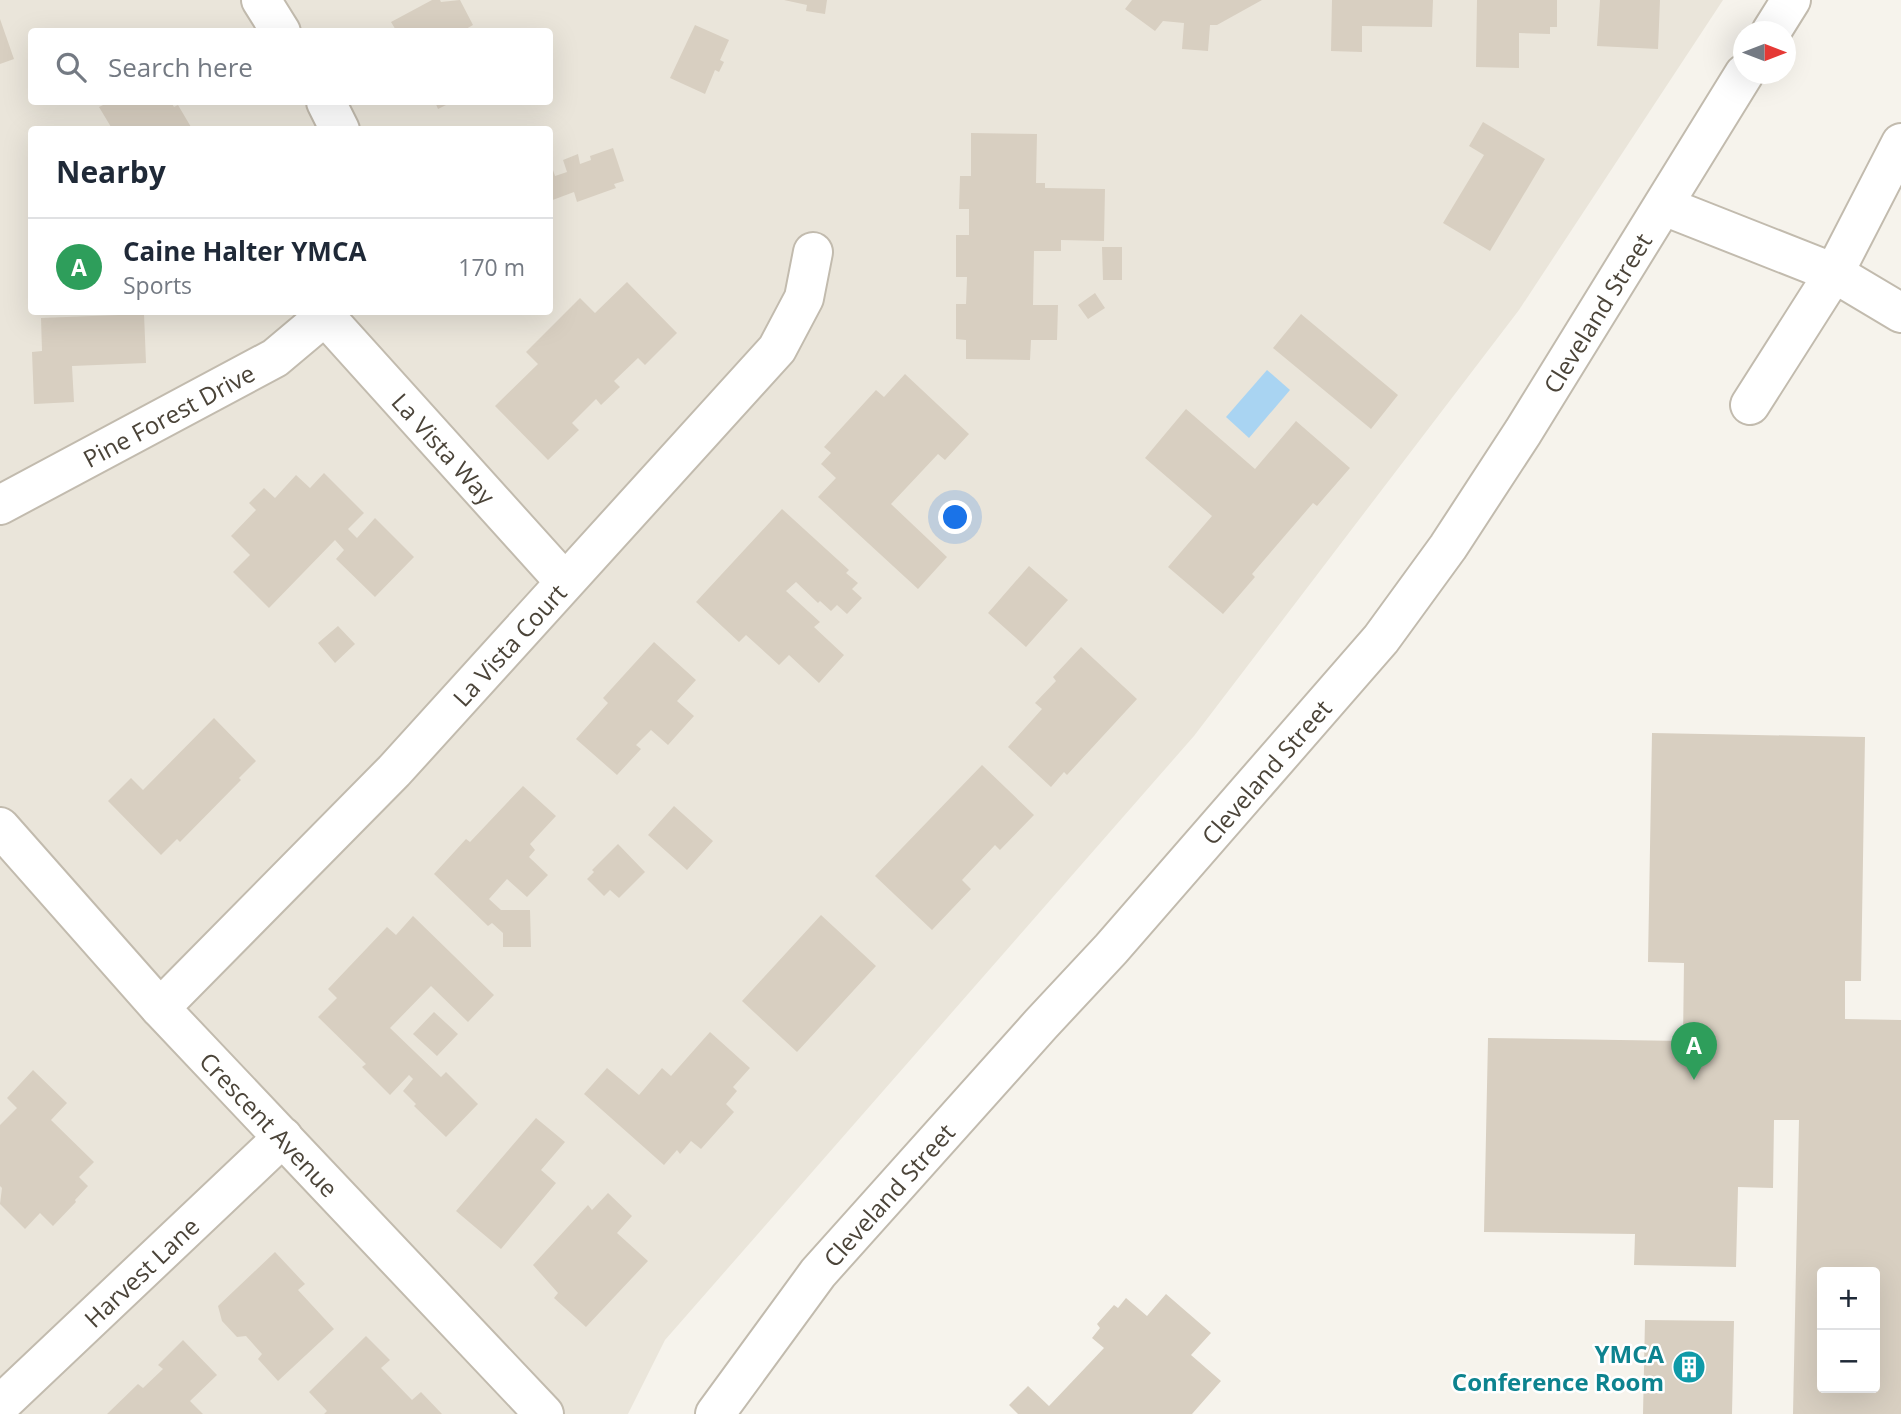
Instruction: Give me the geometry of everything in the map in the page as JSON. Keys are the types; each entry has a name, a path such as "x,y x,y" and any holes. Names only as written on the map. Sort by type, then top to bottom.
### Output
{"street":[{"path":"261,0 278,28"},
{"path":"1778,21 1791,0"},
{"name":"Cleveland Street","path":"715,1414 818,1273 1111,949 1381,639 1448,547 1739,84"},
{"path":"328,105 338,126"},
{"path":"1750,405 1834,273 1901,144"},
{"path":"1664,206 1834,273 1901,313"},
{"name":"La Vista Court","path":"160,1008 394,771 777,349 804,298 813,252"},
{"name":"Pine Forest Drive","path":"0,505 236,381 275,358 325,315"},
{"name":"La Vista Way","path":"327,315 564,581"},
{"name":"Crescent Avenue","path":"0,827 160,1008 544,1414"},
{"name":"Harvest Lane","path":"0,1405 283,1137"}],"shaded area":[{"path":"0,0 1723,0 1519,310 1194,736 665,1340 628,1414 0,1414"}],"water":[{"path":"1267,370 1290,390 1249,438 1226,417"}],"building":[{"path":"432,0 460,0 473,25 468,28 395,28 391,22"},
{"path":"784,0 827,0 825,14 806,11 807,5"},
{"path":"1132,0 1262,0 1217,25 1210,25 1208,51 1182,49 1184,23 1163,21 1155,31 1125,9"},
{"path":"1332,0 1433,0 1432,27 1362,26 1362,52 1331,51"},
{"path":"1477,0 1557,0 1557,27 1550,27 1550,34 1519,33 1519,68 1476,67"},
{"path":"1600,0 1660,0 1658,49 1597,46"},
{"path":"0,19 14,59 0,64"},
{"path":"695,25 729,40 720,60 724,62 719,72 715,70 705,94 670,78"},
{"path":"178,105 190,126 110,126 99,107"},
{"path":"1483,122 1545,159 1490,251 1443,223 1484,155 1469,146"},
{"path":"971,133 1037,134 1036,183 1045,183 1045,188 1105,189 1104,241 1061,240 1061,251 1034,251 1033,305 1058,305 1057,340 1031,340 1030,360 966,359 966,340 956,339 956,304 966,304 967,277 956,277 956,235 969,235 969,209 959,209 960,176 971,176"},
{"path":"613,148 624,181 614,184 616,188 577,202 574,192 553,200 553,170 555,176 567,172 563,160 578,154 580,164 591,160 590,156"},
{"path":"1102,247 1122,247 1122,280 1103,280"},
{"path":"627,282 677,333 645,365 638,358 614,381 620,387 601,405 596,399 572,423 579,430 548,460 495,406 538,364 526,352 580,298 595,313"},
{"path":"1095,293 1105,308 1088,319 1078,305"},
{"path":"1301,314 1398,395 1371,429 1273,348"},
{"path":"144,315 146,363 72,366 74,402 34,404 32,352 42,351 41,318"},
{"path":"905,374 969,434 945,460 938,454 891,504 947,557 918,589 818,497 836,478 821,464 831,453 824,447 876,390 884,397"},
{"path":"1186,409 1255,469 1296,421 1350,468 1317,506 1313,503 1252,574 1255,577 1223,614 1168,567 1212,516 1145,458"},
{"path":"324,473 364,513 348,529 357,538 375,518 414,557 375,597 336,559 344,550 335,540 269,608 233,572 250,555 231,536 256,510 249,503 264,488 275,498 296,475 310,488"},
{"path":"782,509 849,570 846,573 858,583 852,589 862,598 847,614 837,605 831,611 820,601 818,603 796,582 786,591 820,622 814,627 844,655 819,683 789,655 779,665 746,635 739,642 696,602"},
{"path":"1029,566 1068,600 1026,647 988,613"},
{"path":"338,626 355,644 335,663 318,643"},
{"path":"654,642 696,680 677,701 694,716 668,745 651,730 636,745 641,749 617,775 576,739 608,703 603,698"},
{"path":"1081,647 1137,699 1067,775 1064,772 1051,787 1008,747 1042,709 1035,703 1056,681 1053,677"},
{"path":"214,718 256,761 180,842 177,839 161,855 108,801 131,778 143,790"},
{"path":"1652,733 1865,737 1861,981 1845,981 1845,1019 1901,1020 1901,1414 1793,1414 1799,1120 1774,1120 1773,1188 1738,1187 1736,1267 1634,1265 1635,1234 1484,1232 1488,1038 1683,1041 1684,963 1648,962"},
{"path":"982,765 1034,815 1000,850 995,845 962,880 971,889 932,930 875,876"},
{"path":"523,786 556,816 530,844 535,850 529,857 548,875 527,897 507,879 489,899 501,910 530,910 531,947 503,947 503,933 492,923 488,926 434,874 466,839 470,842"},
{"path":"674,806 713,841 687,870 648,835"},
{"path":"618,844 645,872 619,898 610,890 604,896 587,879 594,872 592,870"},
{"path":"821,915 876,966 797,1052 742,1001"},
{"path":"413,916 494,995 468,1022 431,986 390,1028 441,1077 446,1072 478,1104 446,1137 414,1106 416,1104 403,1091 413,1079 409,1075 390,1095 362,1067 366,1064 318,1017 337,998 328,989 387,927 396,935"},
{"path":"434,1012 458,1034 437,1056 413,1034"},
{"path":"710,1032 750,1068 733,1087 737,1091 726,1104 734,1112 701,1149 691,1141 680,1154 677,1150 664,1165 584,1094 607,1068 639,1095 662,1068 671,1076"},
{"path":"33,1070 67,1103 51,1120 94,1162 79,1177 88,1186 53,1226 40,1213 25,1229 0,1204 0,1125 17,1108 7,1098"},
{"path":"536,1118 565,1142 541,1170 556,1183 501,1249 456,1211"},
{"path":"608,1193 632,1216 617,1233 648,1261 586,1327 554,1298 558,1293 533,1265 588,1205 592,1210"},
{"path":"275,1252 305,1284 298,1290 334,1329 278,1381 258,1359 262,1354 246,1336 237,1337 222,1321 218,1306"},
{"path":"1166,1294 1211,1333 1191,1355 1221,1381 1192,1414 1018,1414 1009,1405 1028,1386 1049,1406 1104,1348 1092,1338 1100,1328 1097,1324 1114,1305 1118,1308 1126,1298 1147,1316"},
{"name":"YMCA Conference Room","path":"1645,1320 1734,1321 1732,1414 1643,1414"},
{"path":"366,1336 390,1360 381,1368 412,1400 421,1392 442,1414 324,1414 327,1411 309,1392"},
{"path":"183,1340 217,1375 190,1401 203,1414 107,1414 138,1384 143,1388 163,1369 158,1365"}],"place":[{"name":"Caine Halter YMCA","path":"1694,1080"},
{"name":"YMCA Conference Room","path":"1689,1367"}]}
